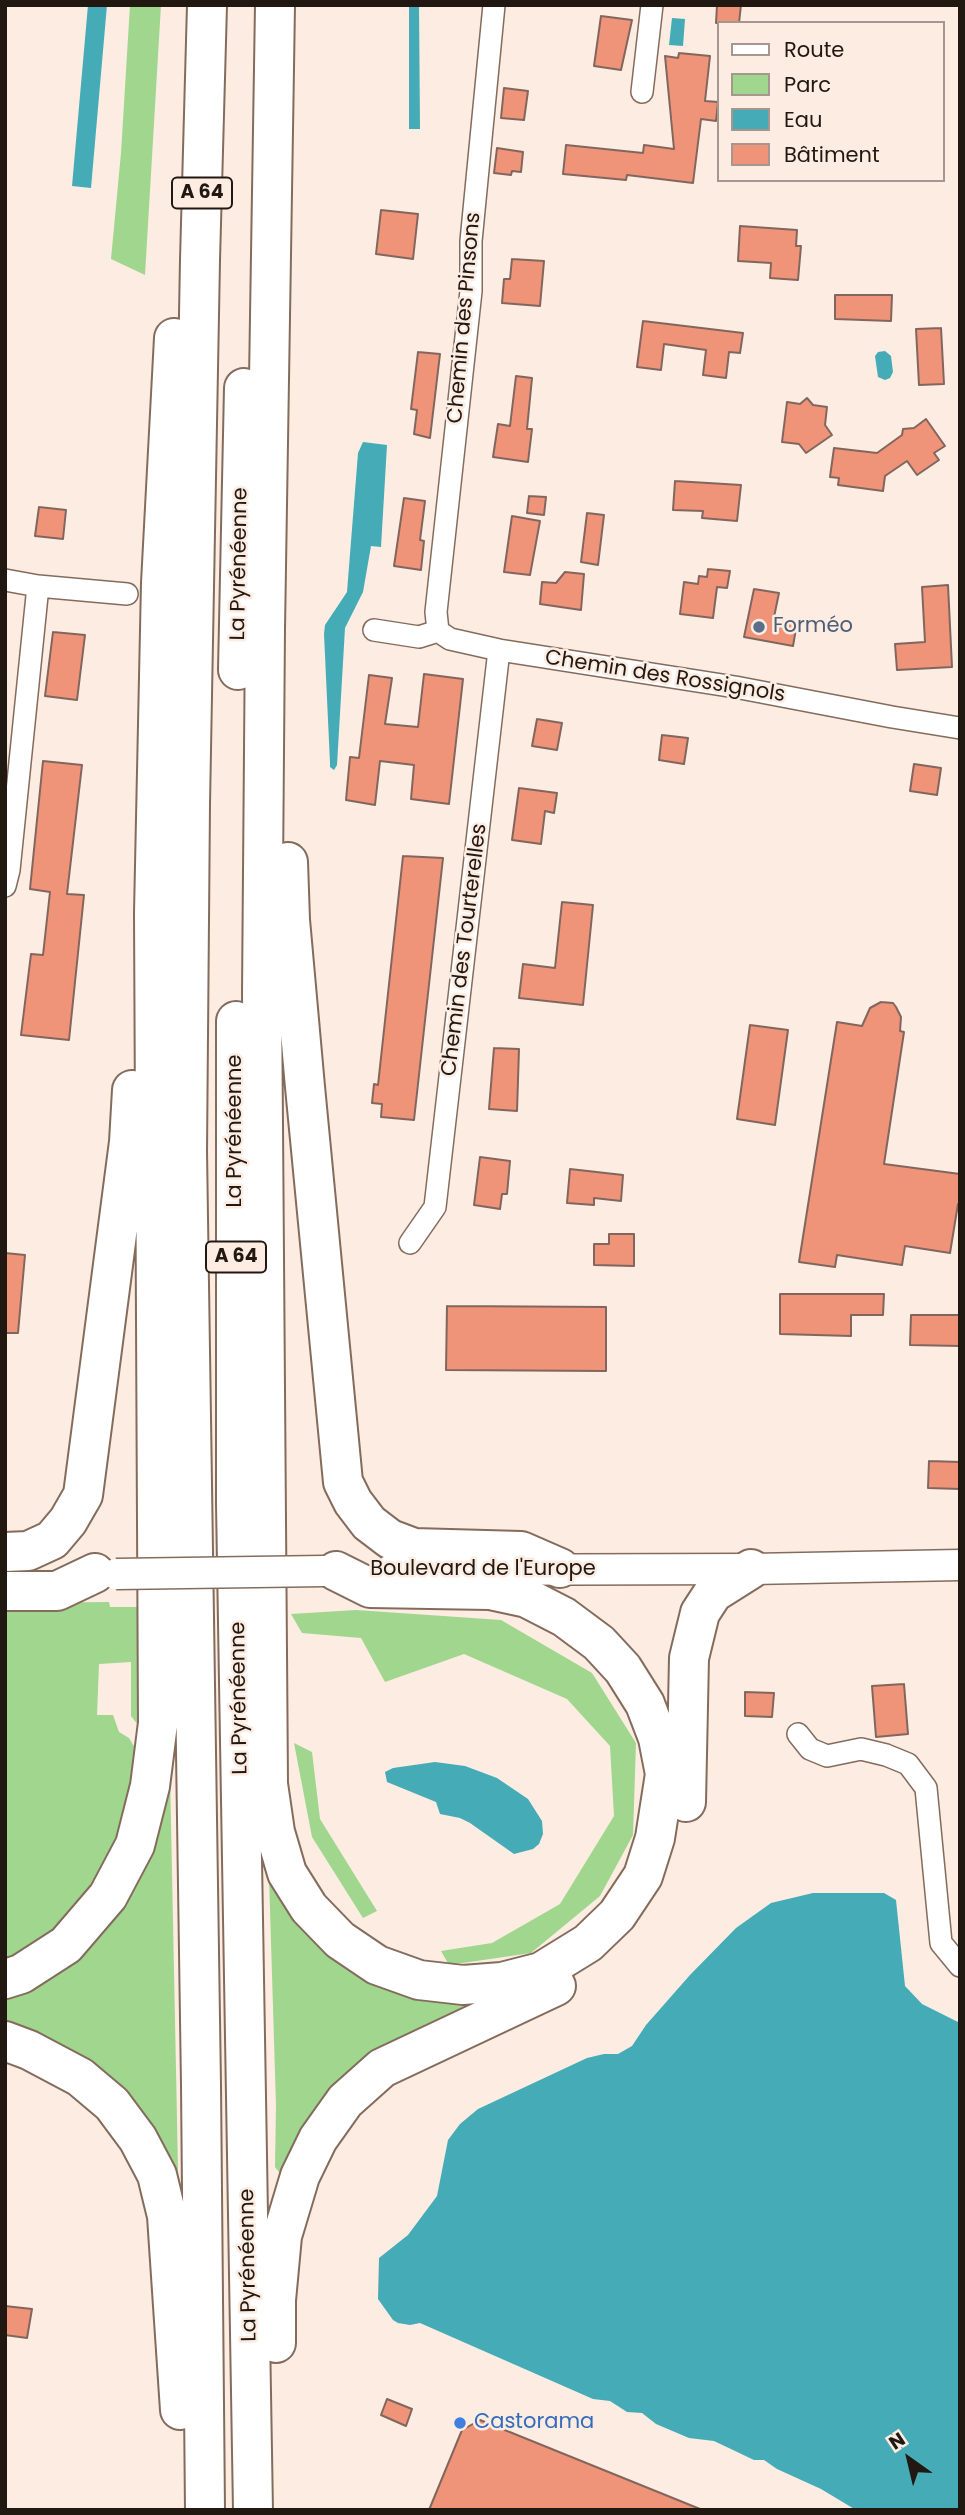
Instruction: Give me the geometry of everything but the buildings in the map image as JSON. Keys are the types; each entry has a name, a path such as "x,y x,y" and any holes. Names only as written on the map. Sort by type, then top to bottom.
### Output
{"highway":[{"name":"A 64","path":"205,2506 187,1151 200,260 207,5"},
{"name":"La Pyrénéenne","path":"253,2510 237,1518 236,1117 238,597 254,5"},
{"path":"275,5 262,980 268,1784 275,1832 287,1873 309,1908 340,1940 377,1965 419,1980 463,1985 502,1982 541,1972 588,1943 617,1914 643,1875 655,1838 665,1774 658,1738 645,1704 623,1669 599,1643 564,1617 527,1598 490,1590 370,1588 330,1571"},
{"path":"5,1979 21,1974 66,1945 108,1896 135,1845 151,1773 158,1723 154,913 161,583 175,307 200,260"},
{"path":"265,629 279,661 290,920 343,1482 353,1502 369,1523 390,1539 414,1548 521,1551 560,1568"},
{"path":"5,1552 28,1551 52,1540 68,1521 83,1495 129,1142 142,944 154,913"},
{"path":"275,2510 276,2300 282,2236 300,2176 318,2139 345,2101 382,2068 550,1989 591,1965 621,1939 645,1910 671,1864 687,1795 686,1712 689,1658 700,1614 713,1593 751,1569"},
{"path":"5,1591 57,1591 106,1574"},
{"path":"5,2042 29,2050 80,2077 113,2104 138,2139 157,2175 167,2216 184,2467 205,2506"}],"street":[{"name":"Chemin des Pinsons","path":"438,631 436,612 471,291 471,241 494,5"},
{"path":"642,92 652,5"},
{"path":"5,580 38,586 127,594"},
{"path":"5,886 9,870 38,586"},
{"name":"Chemin des Rossignols","path":"374,630 419,637 438,631 450,639 499,650 736,687 960,728"},
{"name":"Chemin des Tourterelles","path":"410,1243 435,1207 499,650"},
{"name":"Boulevard de l'Europe","path":"5,1573 751,1569 960,1565"},
{"path":"798,1734 810,1749 827,1756 861,1749 897,1759 908,1764 926,1788 939,1935 941,1943 960,1966"}],"green space":[{"path":"130,5 161,5 145,275 111,259"},
{"path":"109,1602 110,1607 149,1607 142,1730 131,1716 131,1662 99,1664 97,1715 113,1715 119,1732 129,1738 141,1758 113,1856 64,1928 5,1965 5,1603"},
{"path":"356,1610 501,1620 592,1673 636,1743 633,1835 600,1896 531,1953 449,1965 441,1951 492,1943 560,1904 614,1816 610,1746 567,1699 464,1654 385,1682 361,1638 302,1633 291,1614"},
{"path":"294,1743 312,1752 320,1819 377,1911 363,1918 312,1837"},
{"path":"170,1773 179,2195 170,2176 5,2031 5,1993 31,1984"},
{"path":"268,1844 291,1912 470,1992 478,2006 285,2180 275,2167 276,2105"}],"water":[{"path":"88,5 107,5 91,188 72,186"},
{"path":"409,5 419,5 420,129 409,129"},
{"path":"672,18 685,19 683,46 669,45"},
{"path":"885,351 891,356 893,372 890,378 885,380 878,377 875,356 878,352"},
{"path":"363,442 387,445 381,547 371,546 363,592 345,628 337,765 334,770 330,767 324,634 325,625 347,592 358,453"},
{"path":"435,1762 465,1766 497,1778 528,1799 542,1821 543,1834 539,1844 533,1849 514,1854 470,1823 440,1814 436,1802 387,1782 385,1772 393,1768"},
{"path":"813,1893 884,1893 896,1900 905,1986 922,2004 960,2023 960,2510 856,2510 764,2460 754,2460 714,2441 689,2438 656,2424 642,2413 627,2412 610,2401 593,2399 420,2323 398,2323 378,2299 379,2258 408,2235 437,2196 448,2140 460,2124 478,2109 587,2058 618,2054 632,2046 646,2025 690,1975 736,1928 771,1903"}],"place":[{"name":"Forméo","path":"759,627"},
{"name":"Castorama","path":"460,2423"}]}
